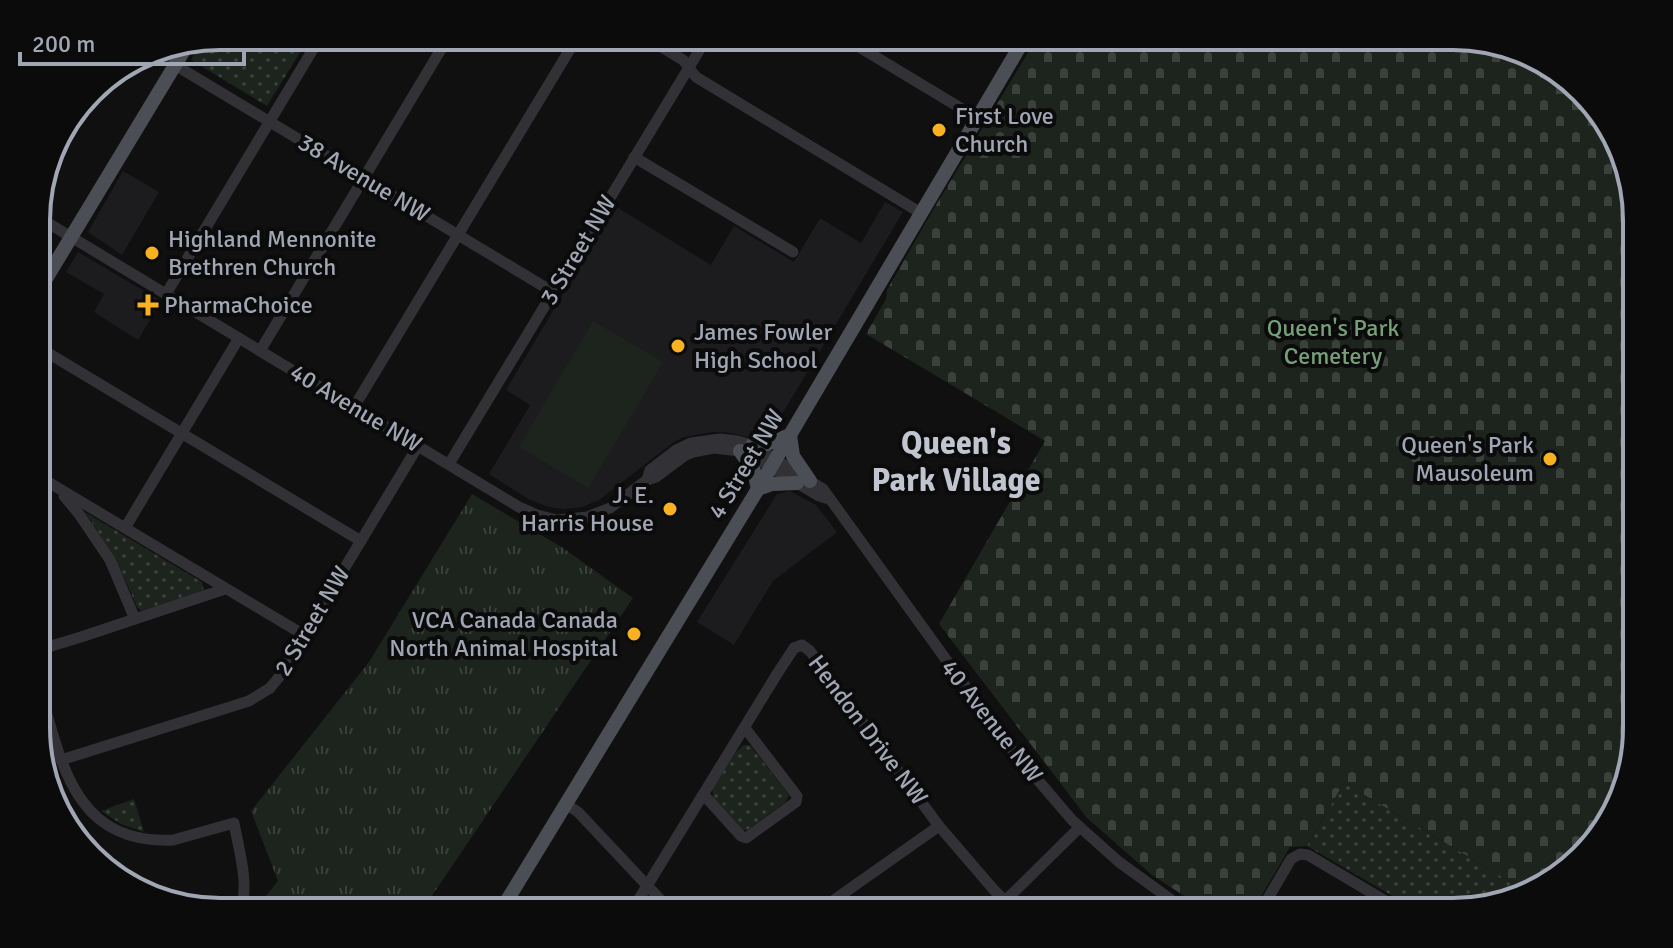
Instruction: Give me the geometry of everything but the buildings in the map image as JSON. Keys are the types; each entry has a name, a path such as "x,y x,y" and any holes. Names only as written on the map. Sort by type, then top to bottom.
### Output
{"main road":[{"name":"4 Street NW","path":"509,898 758,489 1018,50"},
{"path":"50,272 181,55"},
{"path":"790,435 793,456 804,482 772,484 758,489 746,448 790,435"}],"street":[{"path":"166,294 312,50"},
{"path":"260,351 441,50"},
{"path":"354,407 570,50"},
{"path":"667,50 683,60 696,77 921,213"},
{"name":"3 Street NW","path":"449,464 700,50"},
{"path":"864,50 977,118"},
{"name":"38 Avenue NW","path":"166,59 553,292"},
{"path":"634,157 793,252"},
{"name":"40 Avenue NW","path":"50,224 528,512 557,520 578,519 603,512 677,460 693,452 714,448 746,448 804,482 823,489 1007,744 1080,827 1131,871 1169,898"},
{"path":"125,528 239,338"},
{"path":"50,354 361,541"},
{"name":"2 Street NW","path":"61,760 249,701 270,688 418,446"},
{"path":"50,484 304,635"},
{"path":"58,489 110,560 135,619"},
{"path":"50,646 225,589"},
{"name":"Hendon Drive NW","path":"639,898 794,648 802,645 810,651 939,826 1002,898"},
{"path":"50,723 72,787 100,820 143,839 173,840 234,823 245,886 244,898"},
{"path":"704,795 746,838 796,802 797,796 745,728"},
{"path":"566,804 578,812 659,898"},
{"path":"837,898 939,826"},
{"path":"1008,898 1080,827"},
{"path":"1268,898 1291,859 1300,854 1308,855 1380,898"}],"shaded area":[{"path":"123,171 159,192 122,255 88,232"},
{"name":"James Fowler High School","path":"885,202 903,212 769,436 756,439 713,432 684,437 599,500 582,507 549,507 530,500 489,474 530,405 506,390 615,206 711,265 734,226 794,262 820,218 861,243"},
{"path":"78,252 161,301 138,340 94,312 104,294 66,272"},
{"path":"790,491 816,505 837,532 773,581 734,645 697,622 777,494"}],"green space":[{"path":"209,50 301,50 267,106 191,60 196,52"},
{"name":"Queen's Park Cemetery","path":"1030,50 1476,51 1518,63 1537,73 1573,100 1588,116 1610,155 1623,209 1623,739 1620,761 1606,803 1581,840 1548,869 1517,886 1344,783 1307,846 1290,847 1260,898 1187,898 1152,875 1087,818 939,624 1045,441 866,334 886,299 887,290"},
{"path":"593,321 663,362 588,488 519,447"},
{"path":"472,494 563,548 633,598 430,898 264,898 278,881 251,811 369,662"},
{"path":"85,512 202,582 204,591 141,611 114,558"},
{"path":"743,745 750,745 789,795 786,802 747,830 742,830 714,800 712,789"},
{"path":"1344,783 1517,886 1464,898 1396,898 1307,846"},
{"path":"134,799 144,832 121,824 101,811"}],"place":[{"name":"First Love Church","path":"939,130"},
{"name":"Highland Mennonite Brethren Church","path":"152,253"},
{"name":"PharmaChoice","path":"148,305"},
{"name":"James Fowler High School","path":"678,346"},
{"name":"Queen's Park Mausoleum","path":"1550,459"},
{"name":"J. E. Harris House","path":"670,509"},
{"name":"VCA Canada Canada North Animal Hospital","path":"634,634"}],"district":[{"name":"Queen's Park Village","path":"956,462"}]}
